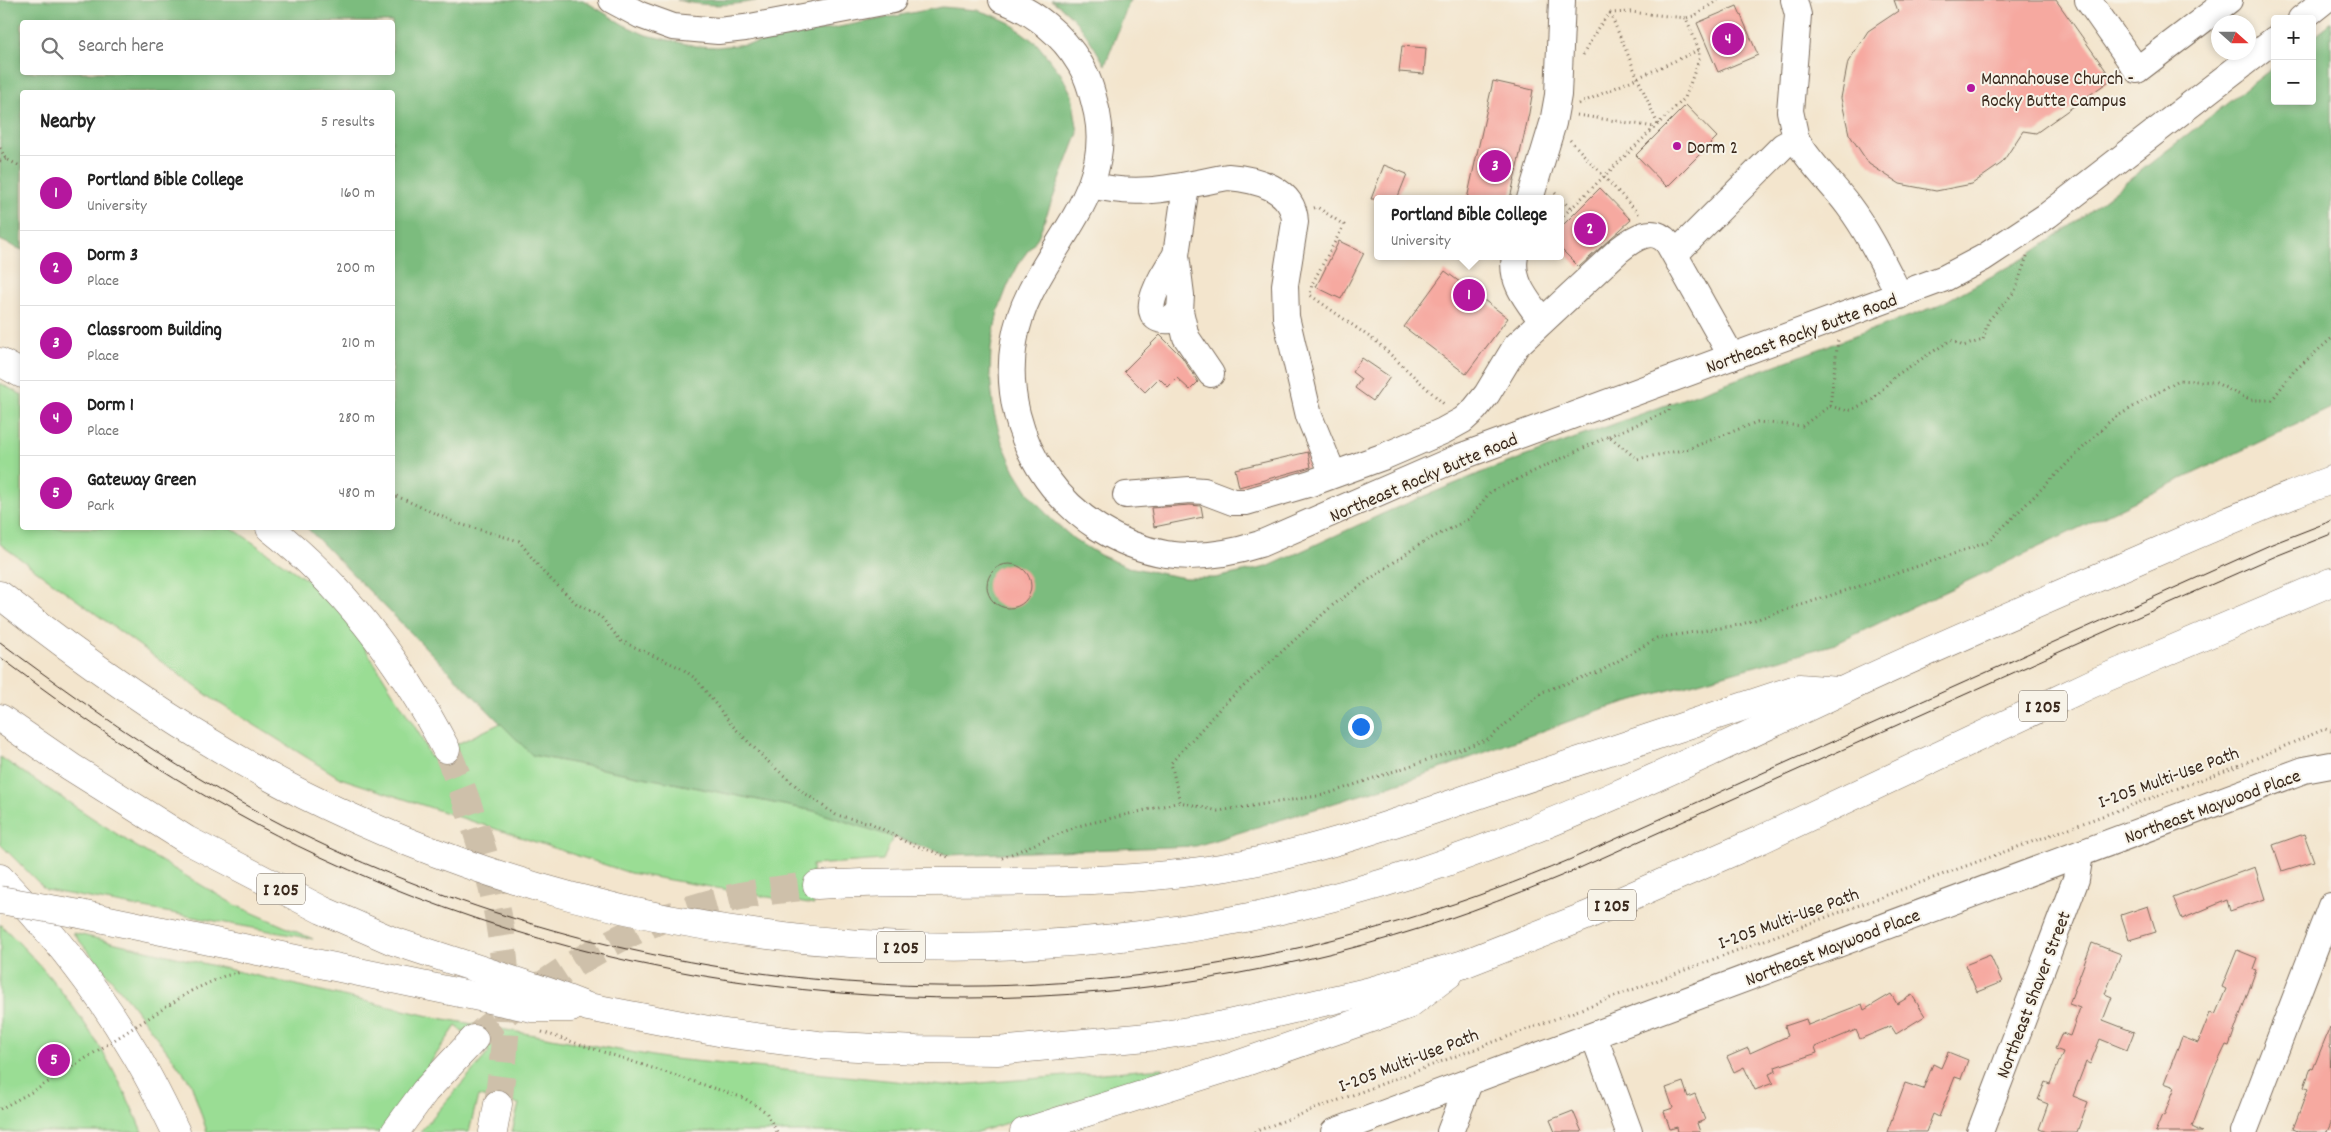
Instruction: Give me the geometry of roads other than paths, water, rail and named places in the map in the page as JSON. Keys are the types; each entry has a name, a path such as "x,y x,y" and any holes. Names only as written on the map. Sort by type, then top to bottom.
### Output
{"highway":[{"path":"0,362 20,373"},
{"name":"I 205","path":"0,595 116,682 198,735 304,794 430,849 533,886 627,911 762,935 883,946 1025,946 1138,936 1207,925 1332,897 1415,873 1523,833 1653,779 1932,649 2171,546 2331,480"},
{"path":"272,530 316,567 374,632 423,706 446,749"},
{"name":"I 205","path":"0,718 71,767 187,840 322,910 393,941 549,992 588,1008 715,1031 818,1046 997,1051 1158,1036 1224,1025 1367,992 1461,965 1586,916 1751,843 2092,684 2331,582"},
{"path":"817,885 909,881 1113,880 1210,870 1311,849 1411,820 1502,787 1799,688 1842,691"},
{"path":"0,878 54,938 103,1003 132,1047 176,1132"},
{"path":"0,900 80,914 532,1008 588,1008"},
{"path":"1024,1132 1237,1066 1408,1005 1461,965"},
{"path":"395,1132 425,1090 474,1039"},
{"path":"493,1132 498,1104"}],"street":[{"path":"612,0 640,14 673,26 718,31 755,27 893,0"},
{"name":"Northeast Rocky Butte Road","path":"1002,0 1022,9 1047,26 1067,46 1085,73 1095,102 1100,136 1098,165 1091,185 1072,224 1033,284 1017,323 1012,361 1015,406 1032,455 1042,473 1067,504 1096,527 1120,540 1148,550 1173,555 1206,556 1260,544 1460,457 1945,278 1984,258 2025,232 2260,44"},
{"path":"1540,194 1553,123 1570,101 1562,0"},
{"path":"1794,0 1798,15 1790,111 1796,139 1804,152 1839,193 1861,223 1900,296"},
{"path":"2088,0 2137,70 2227,10"},
{"path":"2306,15 2325,0"},
{"path":"1675,254 1783,146 1796,139"},
{"path":"1091,185 1114,191 1144,192 1228,177 1250,180 1274,189 1284,197 1295,213 1285,285 1286,317 1309,416 1333,474"},
{"path":"1186,186 1176,255 1181,296 1180,311 1186,337 1211,374"},
{"path":"1126,495 1204,490 1233,502 1246,502 1273,495 1385,456 1458,422 1475,410 1516,346 1619,250 1634,238 1647,234 1663,238 1675,254 1732,357"},
{"path":"1514,260 1513,266 1520,291 1542,321"},
{"name":"Northeast Maywood Place","path":"1334,1132 2304,770 2331,764"},
{"name":"Northeast Shaver Street","path":"1980,1132 2076,879 2080,854"},
{"path":"2244,1132 2331,906"},
{"path":"1594,1036 1630,1132"},
{"path":"1450,1132 1469,1083"}],"tunnel":[{"path":"446,749 481,844 497,908 502,941 506,1020 498,1104"},
{"path":"474,1039 530,994 560,973 622,937 688,910 723,900 817,885"}],"tram line":[{"path":"0,642 78,699 158,753 240,802 326,846 477,906 631,950 788,976 946,986 1104,979 1261,956 1416,916 1569,860 2272,544 2331,521"},
{"path":"0,657 76,713 155,765 235,813 277,835 319,856 443,907 572,947 703,976 835,993 969,998 1103,992 1236,974 1367,944 1419,929 1497,901 1573,871 2086,640 2276,556 2331,534"}],"place":[{"name":"Dorm 1","path":"1728,39"},
{"name":"Mannahouse Church - Rocky Butte Campus","path":"1971,88"},
{"name":"Dorm 2","path":"1677,146"},
{"name":"Classroom Building","path":"1495,166"},
{"name":"Dorm 3","path":"1590,229"},
{"name":"Portland Bible College","path":"1469,295"},
{"name":"Gateway Green","path":"54,1060"}]}
